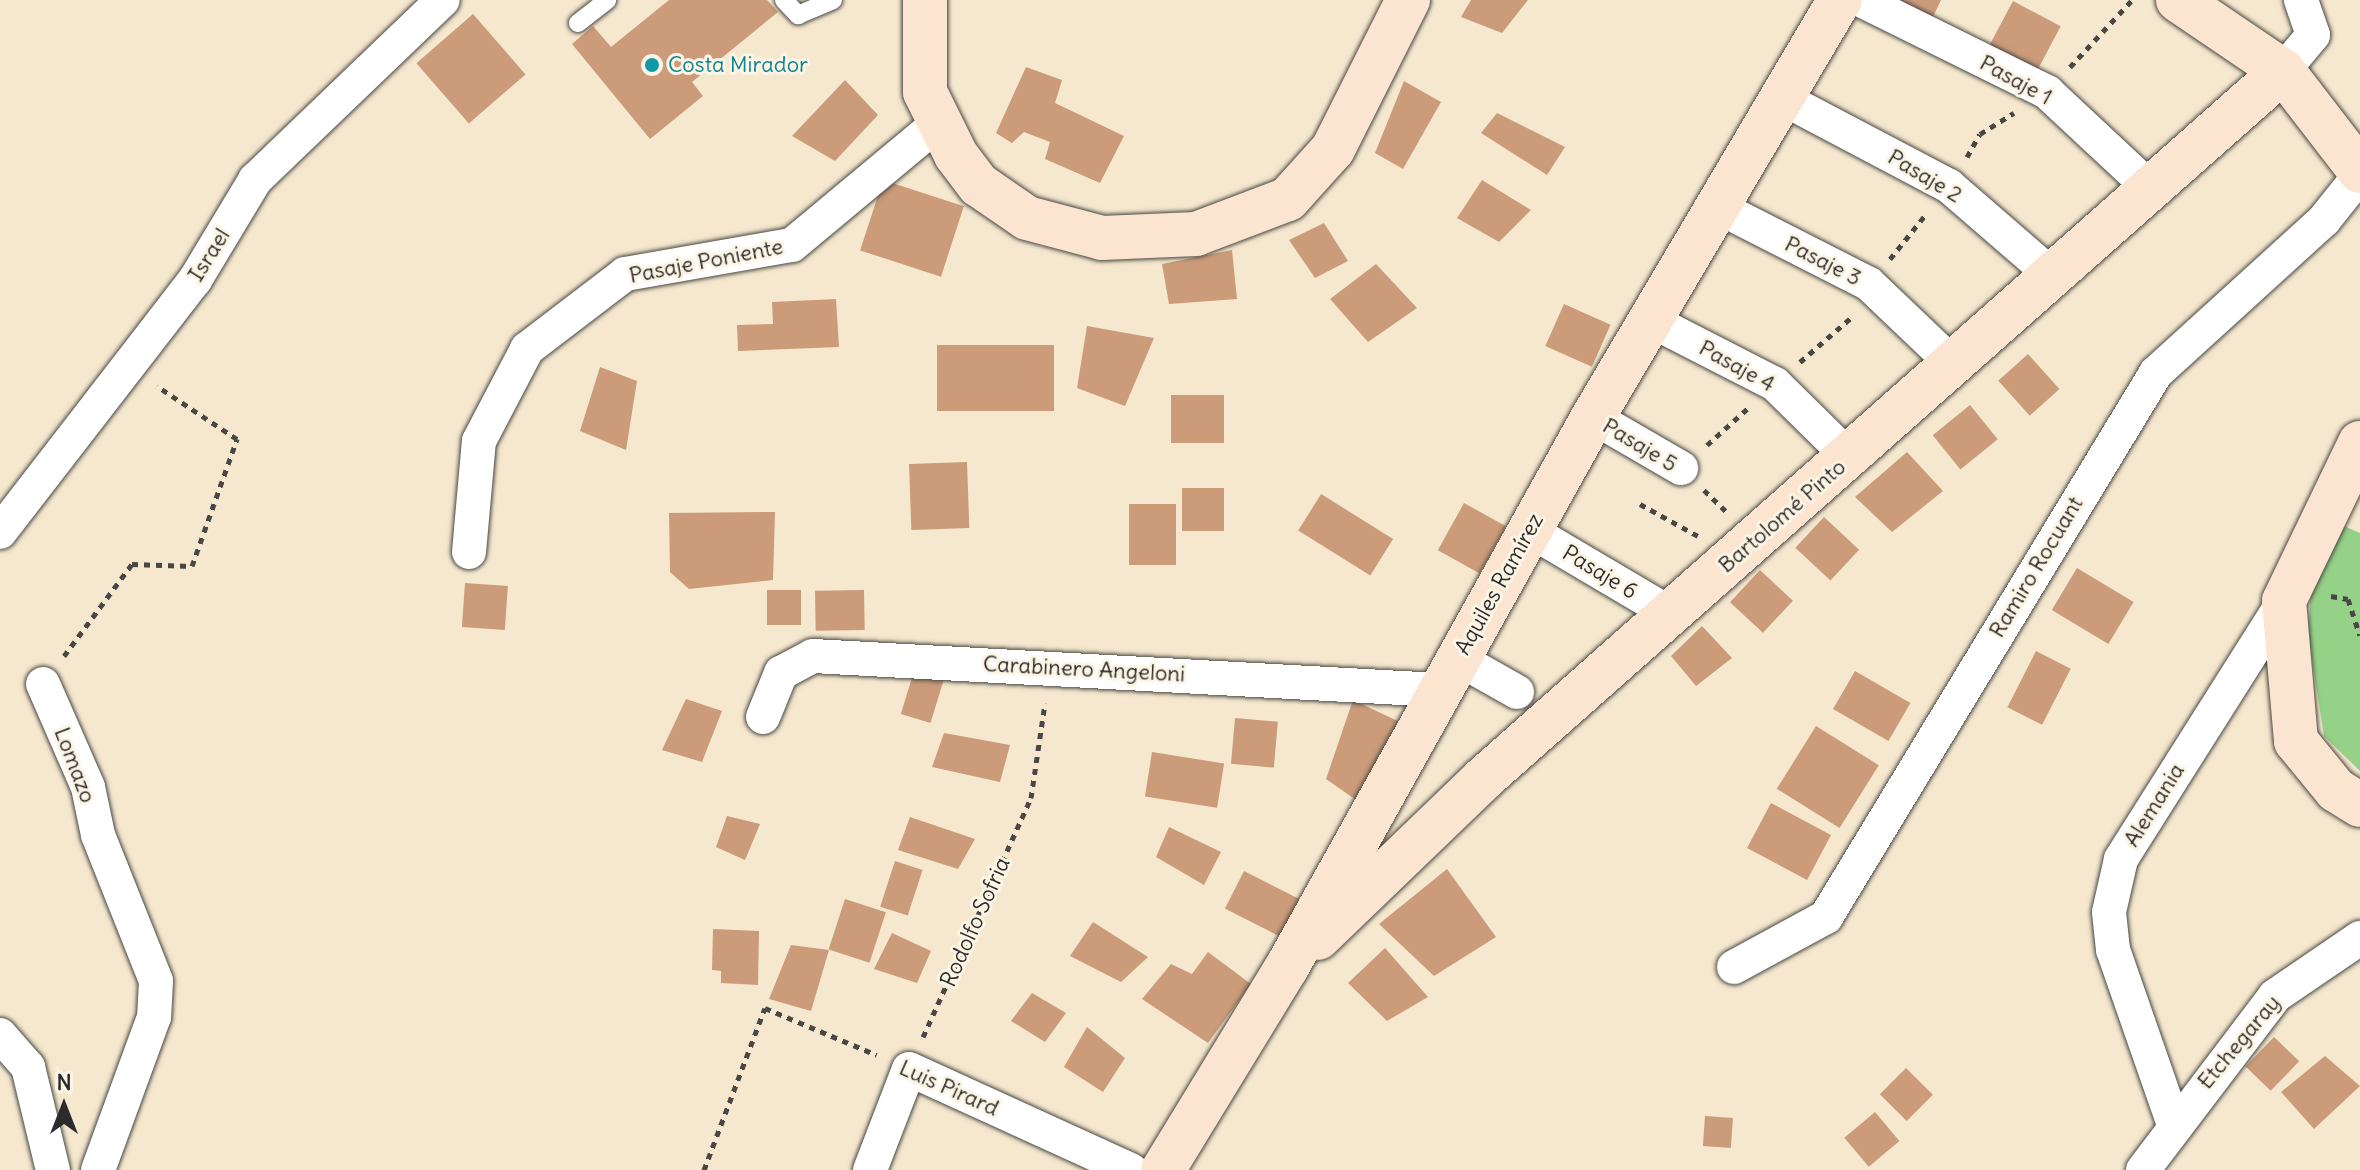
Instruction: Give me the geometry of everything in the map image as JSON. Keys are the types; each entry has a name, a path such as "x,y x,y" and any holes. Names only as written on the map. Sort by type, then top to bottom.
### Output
{"street":[{"name":"Israel","path":"0,532 129,368 255,180 443,0"},
{"path":"925,0 921,63 937,124 979,185 1027,218 1102,238 1196,234 1276,204 1310,179 1333,149 1408,0"},
{"name":"Aquiles Ramírez","path":"1163,1170 1287,967 1593,417 1840,0"},
{"name":"Pasaje 1","path":"1861,0 2047,92 2151,189"},
{"path":"2178,0 2283,71 2360,173"},
{"path":"2283,71 2313,35 2301,0"},
{"name":"Bartolomé Pinto","path":"1287,967 1483,779 2283,71"},
{"name":"Pasaje 2","path":"1782,98 1949,186 2053,276"},
{"name":"Pasaje Poniente","path":"469,552 479,441 527,349 625,274 792,245 937,124"},
{"name":"Ramiro Rocuant","path":"1734,967 1826,917 2156,373 2324,220 2360,173"},
{"name":"Pasaje 3","path":"1718,207 1869,284 1953,364"},
{"name":"Pasaje 4","path":"1650,320 1775,384 1849,457"},
{"name":"Pasaje 5","path":"1593,417 1681,468"},
{"path":"2360,443 2284,601 2296,741 2336,790 2360,805"},
{"name":"Pasaje 6","path":"1529,530 1671,614"},
{"name":"Alemania","path":"2173,1122 2113,950 2109,912 2121,859 2284,601"},
{"name":"Carabinero Angeloni","path":"763,717 781,673 813,656 1051,667 1448,674"},
{"path":"1448,674 1517,692"},
{"name":"Lomazo","path":"43,684 88,787 111,873 156,981 154,1017 98,1170"},
{"name":"Etchegaray","path":"2143,1170 2173,1122 2275,996 2360,938"},
{"path":"0,1035 28,1067 53,1170"},
{"path":"870,1170 909,1069"},
{"name":"Luis Pirard","path":"909,1069 1131,1170"}],"lane":[{"path":"578,23 607,0"},
{"path":"784,0 798,15 833,0"}],"path":[{"path":"1681,468 1860,310 1869,284 1949,186 1980,134 2047,92 2132,0"},
{"path":"43,684 132,564 192,566 237,439 129,368"},
{"name":"Pasaje 5","path":"1681,468 1756,540"},
{"path":"1640,504 1692,530"},
{"path":"2348,599 2360,635"},
{"name":"Rodolfo Sofria","path":"909,1069 1031,798 1051,667"},
{"name":"Luis Pirard","path":"704,1170 765,1008 909,1069"}],"green space":[{"path":"2344,526 2360,533 2360,771 2324,736 2308,634 2311,591"}],"building":[{"name":"Costa Mirador","path":"669,0 767,0 778,12 692,82 703,96 650,139 572,44 593,26 611,47"},
{"path":"1471,0 1528,0 1502,33 1461,17"},
{"path":"1892,0 1941,0 1932,19"},
{"path":"2013,1 2061,26 2036,73 1988,48"},
{"path":"473,14 525,74 469,124 416,63"},
{"path":"1026,67 1062,80 1055,103 1124,136 1100,183 1045,159 1050,142 1024,132 1012,143 996,133"},
{"path":"845,80 878,115 835,161 792,136"},
{"path":"1404,81 1441,102 1403,169 1375,153"},
{"path":"1497,113 1565,147 1547,175 1481,133"},
{"path":"883,180 964,206 941,277 860,250"},
{"path":"1482,180 1531,210 1499,242 1457,218"},
{"path":"1324,223 1348,261 1315,278 1289,240"},
{"path":"1232,250 1237,299 1169,304 1162,264"},
{"path":"1376,264 1417,308 1368,342 1330,299"},
{"path":"836,299 839,347 738,351 737,325 773,324 772,302"},
{"path":"1564,304 1611,325 1592,367 1545,346"},
{"path":"1087,326 1154,338 1125,406 1077,388"},
{"path":"937,345 1054,345 1054,411 937,411"},
{"path":"2028,354 2059,389 2030,416 1998,381"},
{"path":"600,367 637,381 626,450 580,431"},
{"path":"1171,395 1224,395 1224,443 1171,443"},
{"path":"1970,405 1998,439 1960,469 1933,435"},
{"path":"1907,452 1943,491 1892,532 1855,497"},
{"path":"967,462 969,528 911,530 909,464"},
{"path":"1182,488 1224,488 1224,531 1182,531"},
{"path":"1321,494 1393,539 1370,576 1298,530"},
{"path":"1464,503 1506,526 1480,574 1438,550"},
{"path":"1129,504 1176,504 1176,565 1129,565"},
{"path":"775,512 773,580 689,589 670,572 669,513"},
{"path":"1824,517 1859,550 1830,580 1795,548"},
{"path":"2077,568 2134,602 2108,644 2052,610"},
{"path":"1760,570 1793,601 1763,633 1730,602"},
{"path":"465,583 508,586 505,630 462,627"},
{"path":"767,590 801,590 801,625 767,625"},
{"path":"864,590 865,630 816,631 815,591"},
{"path":"1702,626 1732,658 1696,686 1671,656"},
{"path":"2036,651 2071,669 2042,725 2007,707"},
{"path":"914,671 944,680 930,723 901,714"},
{"path":"1855,671 1910,703 1888,741 1833,709"},
{"path":"686,699 722,711 702,762 662,750"},
{"path":"1353,700 1402,723 1356,800 1326,779"},
{"path":"1235,718 1278,722 1274,768 1231,764"},
{"path":"1816,726 1879,765 1840,828 1777,789"},
{"path":"944,733 1010,745 1000,782 932,767"},
{"path":"1152,752 1224,763 1217,808 1145,796"},
{"path":"1771,803 1831,835 1807,880 1747,848"},
{"path":"727,816 760,824 745,860 716,847"},
{"path":"910,817 975,839 958,869 898,850"},
{"path":"1169,827 1221,852 1204,885 1156,857"},
{"path":"895,861 923,870 908,916 880,907"},
{"path":"1447,869 1496,937 1434,976 1379,924"},
{"path":"1244,871 1305,902 1286,939 1225,908"},
{"path":"845,899 886,912 870,963 829,949"},
{"path":"1093,922 1148,957 1121,982 1070,956"},
{"path":"713,929 759,931 758,985 721,983 721,971 712,970"},
{"path":"892,933 931,951 917,983 874,969"},
{"path":"791,945 829,950 811,1011 769,999"},
{"path":"1385,948 1428,997 1387,1021 1348,983"},
{"path":"1208,952 1251,984 1208,1043 1142,999 1171,964 1192,974"},
{"path":"1032,993 1066,1013 1045,1042 1011,1021"},
{"path":"1087,1027 1125,1058 1103,1092 1064,1067"},
{"path":"2274,1037 2299,1061 2271,1091 2246,1066"},
{"path":"2325,1056 2360,1086 2314,1129 2281,1092"},
{"path":"1906,1068 1933,1095 1907,1121 1880,1094"},
{"path":"1875,1112 1899,1141 1869,1167 1844,1138"},
{"path":"1705,1116 1733,1118 1731,1148 1703,1146"}],"place":[{"name":"Costa Mirador","path":"652,65"}]}
